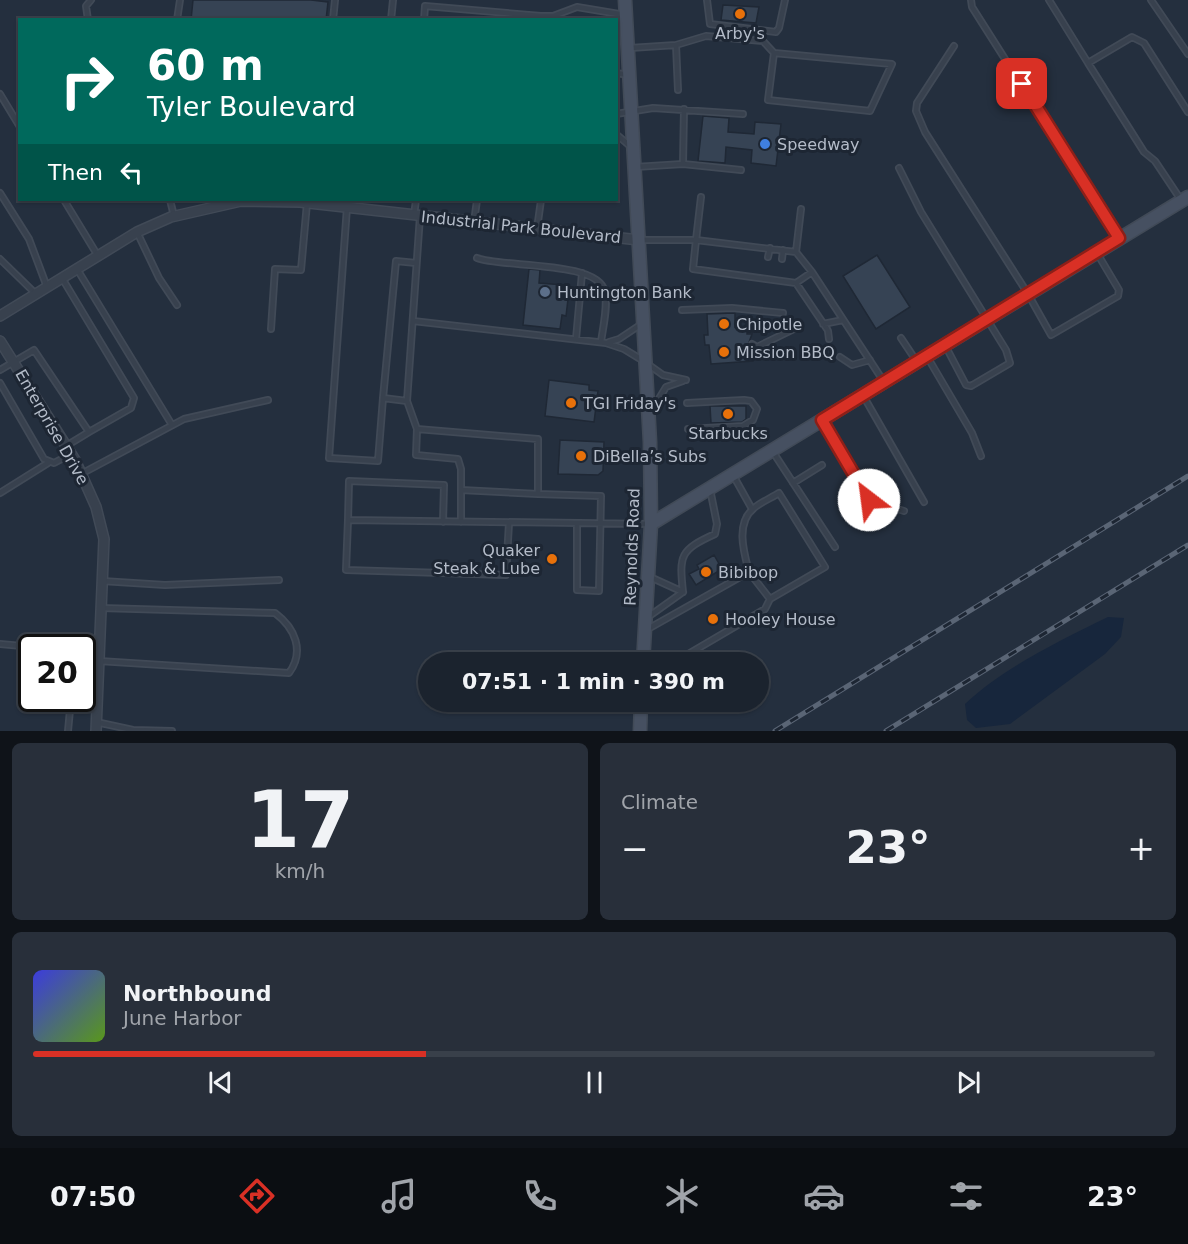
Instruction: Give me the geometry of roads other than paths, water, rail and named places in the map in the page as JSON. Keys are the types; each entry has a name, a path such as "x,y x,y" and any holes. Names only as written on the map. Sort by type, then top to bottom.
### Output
{"main road":[{"name":"Reynolds Road","path":"625,0 628,49 623,74 632,112 649,415 651,524 644,652"},
{"path":"651,524 1185,199"},
{"path":"640,731 641,712"}],"street":[{"name":"Industrial Park Boulevard","path":"0,316 137,232 174,216 227,202 248,201"},
{"name":"Industrial Park Boulevard","path":"303,201 347,207 363,204 417,215 639,240"},
{"name":"Enterprise Drive","path":"0,340 81,474 96,507 104,539 96,727"}],"lane":[{"path":"88,18 86,6 91,0"},
{"path":"177,18 180,0"},
{"path":"333,18 335,0"},
{"path":"391,18 393,0"},
{"path":"707,0 710,24 776,32 779,28 785,0"},
{"path":"971,0 972,7 1119,238"},
{"path":"1049,0 1144,152 1155,161 1185,199"},
{"path":"1151,0 1188,54"},
{"path":"424,18 425,6 541,16 553,16 577,7 626,15"},
{"path":"561,13 561,18"},
{"path":"628,49 676,45 706,36 763,40 774,52 892,64 870,111 768,100 774,52"},
{"path":"1088,63 1132,37 1144,44 1188,112"},
{"path":"676,45 678,90"},
{"path":"954,46 919,97 916,111 925,132 1028,294 1051,335 1118,296 1119,290 1096,252"},
{"path":"0,94 18,123"},
{"path":"618,114 653,108 742,114"},
{"path":"683,164 684,109"},
{"path":"618,136 634,149"},
{"path":"635,167 683,164 741,170"},
{"path":"899,168 921,212 1006,350 1010,363 972,386 966,385 944,345"},
{"path":"0,193 29,239 47,287"},
{"path":"701,197 693,269 766,276 779,281 796,283 812,272"},
{"path":"65,201 98,256"},
{"path":"170,201 174,216"},
{"path":"272,329 275,269 301,270 303,201"},
{"path":"416,201 416,263 407,400 417,429 416,456 458,459 461,469 461,522"},
{"path":"474,222 477,201"},
{"path":"537,229 541,201"},
{"path":"347,207 329,458 378,461 396,261 416,263"},
{"path":"796,252 801,209"},
{"path":"137,232 159,278 177,305"},
{"path":"639,240 696,240 796,252 812,272 884,382"},
{"path":"716,250 717,243"},
{"path":"730,252 732,244"},
{"path":"744,254 745,245"},
{"path":"756,255 757,247"},
{"path":"768,257 770,248"},
{"path":"782,259 783,250"},
{"path":"477,258 505,265 528,264 582,273 600,281 606,294 604,343"},
{"path":"0,259 36,294"},
{"path":"714,272 715,265"},
{"path":"77,269 172,425"},
{"path":"576,339 582,273"},
{"path":"779,281 780,274"},
{"path":"0,493 48,463 60,461 68,450 89,432 130,408 134,398 62,278"},
{"path":"796,283 827,330 830,339"},
{"path":"682,310 732,308 783,313"},
{"path":"823,324 843,320"},
{"path":"413,321 576,339 624,348 663,375 686,380 666,387 649,415"},
{"path":"604,343 619,339 645,322"},
{"path":"752,344 757,347 794,329"},
{"path":"901,338 922,359 972,433 981,456"},
{"path":"0,370 34,350 89,432"},
{"path":"840,357 852,365 870,360"},
{"path":"0,383 48,463"},
{"path":"862,395 924,502"},
{"path":"383,398 407,400"},
{"path":"81,474 172,425 209,411 267,400"},
{"path":"687,403 744,400 751,401 757,409 753,420 743,426 688,429"},
{"path":"822,420 869,500 904,511"},
{"path":"417,429 538,439 538,494"},
{"path":"772,450 835,547"},
{"path":"793,483 822,465"},
{"path":"732,474 752,509"},
{"path":"443,522 444,485 349,481 346,570 506,576 509,523"},
{"path":"683,592 680,567 684,553 692,544 715,534 717,524 710,488"},
{"path":"462,490 601,496 599,591 577,590 577,525"},
{"path":"691,652 765,609 770,599 825,567 779,493 752,509 742,533 742,545 749,572 770,599"},
{"path":"348,520 577,525 651,524"},
{"path":"645,624 749,572"},
{"path":"648,576 683,592"},
{"path":"102,581 165,585 279,580"},
{"path":"645,624 683,592"},
{"path":"98,661 289,673 297,656 296,639 288,623 275,613 101,608"},
{"path":"0,644 18,646"},
{"path":"68,731 70,712"},
{"path":"96,727 172,731"}],"water":[{"path":"1108,617 1124,618 1121,637 1105,654 1010,724 976,728 967,720 965,704 997,678 1052,645"}],"railway":[{"path":"775,731 1188,476"},
{"path":"886,731 1188,545"}],"place":[{"name":"Arby's","path":"740,14"},
{"name":"Speedway","path":"765,144"},
{"name":"Huntington Bank","path":"545,292"},
{"name":"Chipotle","path":"724,324"},
{"name":"Mission BBQ","path":"724,352"},
{"name":"TGI Friday's","path":"571,403"},
{"name":"Starbucks","path":"728,414"},
{"name":"DiBella’s Subs","path":"581,456"},
{"name":"Quaker Steak & Lube","path":"552,559"},
{"name":"Bibibop","path":"706,572"},
{"name":"Hooley House","path":"713,619"}]}
